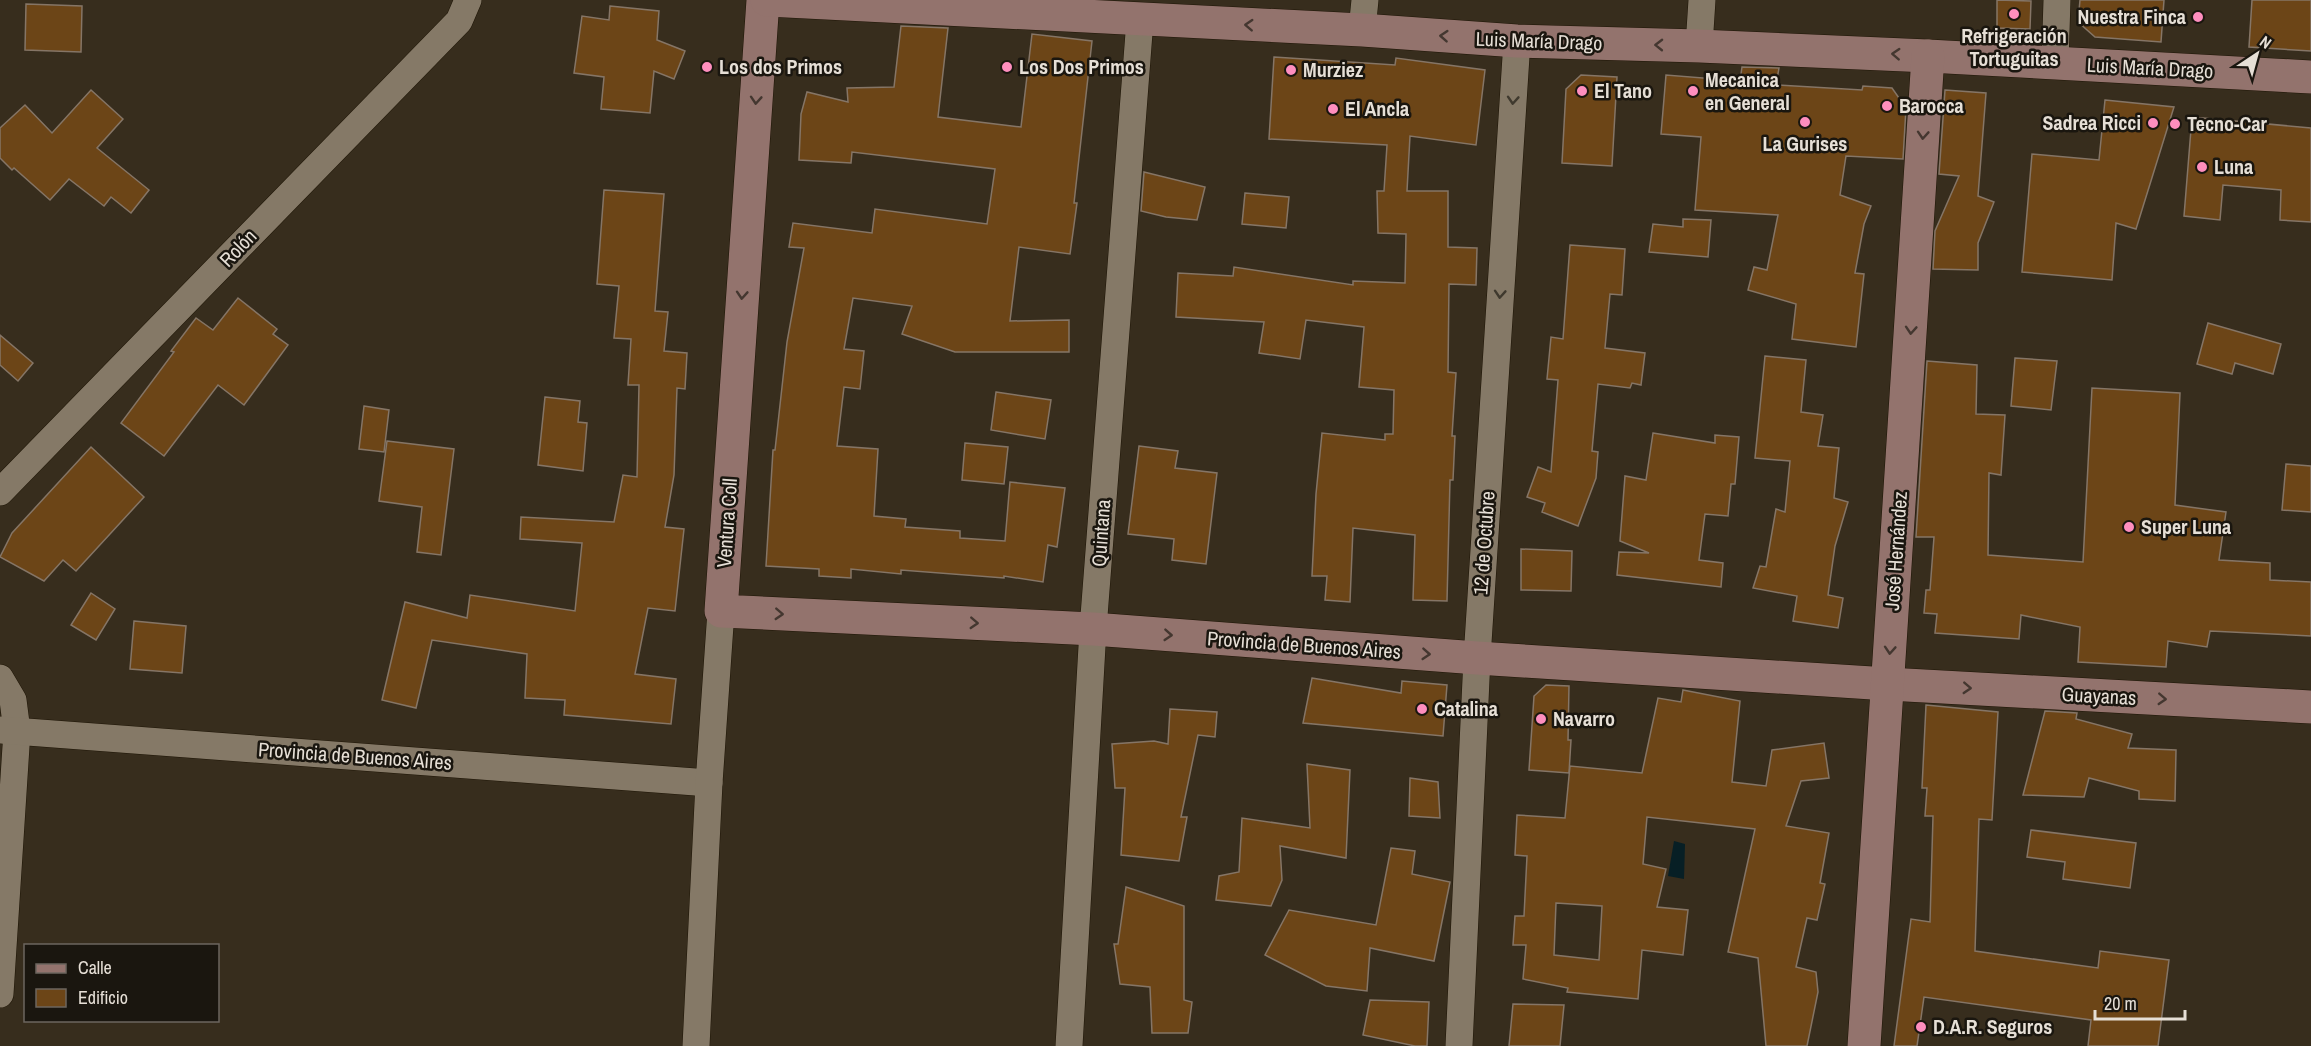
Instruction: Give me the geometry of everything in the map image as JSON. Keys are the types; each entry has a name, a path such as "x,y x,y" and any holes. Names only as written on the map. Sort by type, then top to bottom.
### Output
{"street":[{"name":"Rolón","path":"0,492 459,21 468,0"},
{"name":"Ventura Coll","path":"696,1046 709,783 763,0"},
{"name":"Luis María Drago","path":"767,0 1021,6 1140,20 1363,15 1517,41 1928,56 2311,77"},
{"path":"1699,46 1702,0"},
{"path":"2055,63 2057,0"},
{"name":"Quintana","path":"1069,1046 1093,629 1140,20"},
{"name":"12 de Octubre","path":"1459,1046 1477,658 1517,41"},
{"name":"José Hernández","path":"1864,1046 1928,56"},
{"name":"Provincia de Buenos Aires","path":"721,611 1093,629 1477,658 1888,684"},
{"path":"0,678 13,700 8,730 0,994"},
{"name":"Guayanas","path":"1888,684 2311,707"},
{"name":"Provincia de Buenos Aires","path":"8,730 709,783"}],"water":[{"path":"1674,841 1685,844 1684,879 1668,876"}],"building":[{"name":"Refrigeración Tortuguitas","path":"1997,0 2031,1 2030,29 1997,28"},
{"path":"2080,0 2164,0 2161,42 2095,37 2078,22"},
{"path":"2252,0 2311,0 2311,51 2249,47"},
{"path":"26,4 82,6 81,52 25,50"},
{"path":"610,6 659,11 657,40 685,51 674,79 654,71 650,113 601,109 604,77 574,73 582,16 609,20"},
{"path":"901,26 948,28 938,117 1021,127 1032,34 1092,41 1070,254 1019,247 1010,321 1069,320 1069,352 955,352 902,334 912,306 853,298 844,349 864,351 860,389 844,387 837,446 878,449 874,516 906,519 905,527 960,531 960,538 1005,541 1010,482 1065,488 1057,547 1048,545 1043,582 1004,576 1004,578 901,570 901,574 851,569 851,578 819,576 819,569 766,566 773,450 775,450 787,342 804,248 789,247 793,223 872,233 875,209 987,224 995,169 852,152 851,163 799,160 801,114 807,92 848,102 847,88 894,87"},
{"path":"1274,57 1395,65 1396,58 1485,70 1476,145 1410,136 1407,191 1448,191 1448,247 1477,248 1476,285 1449,284 1448,372 1456,373 1447,601 1413,600 1415,535 1353,528 1350,602 1325,600 1327,576 1312,576 1322,433 1385,440 1385,434 1393,434 1394,390 1359,387 1364,327 1306,320 1300,359 1259,353 1264,322 1176,317 1178,273 1233,276 1234,267 1353,285 1353,281 1405,283 1406,234 1378,233 1377,191 1384,191 1387,145 1269,139"},
{"path":"1742,67 1779,68 1776,85 1862,90 1863,86 1892,88 1906,108 1903,159 1846,156 1840,195 1871,206 1864,224 1855,273 1864,274 1856,347 1792,339 1796,304 1748,290 1754,267 1767,270 1778,215 1695,210 1701,137 1661,134 1666,75 1740,81"},
{"path":"1581,75 1617,77 1612,166 1562,163 1566,89"},
{"path":"91,90 123,119 97,148 149,190 131,213 111,197 104,206 69,179 50,200 0,158 0,128 25,105 52,133"},
{"path":"1945,90 1986,93 1978,196 1994,202 1978,243 1978,270 1933,269 1935,231 1959,176 1939,174"},
{"path":"2105,100 2174,107 2136,229 2116,223 2112,280 2022,272 2032,154 2099,160"},
{"path":"2192,117 2311,128 2311,222 2280,220 2281,190 2223,185 2220,220 2184,216"},
{"path":"1144,172 1205,187 1197,220 1166,217 1141,211"},
{"path":"604,190 664,194 655,311 668,312 664,351 687,353 685,389 677,388 674,475 665,527 684,529 675,611 648,608 635,674 676,679 671,724 564,715 565,700 525,698 527,654 432,640 416,708 382,700 405,602 467,618 470,595 575,611 582,543 520,539 521,517 614,522 623,475 637,477 639,385 628,385 631,339 614,338 619,286 597,284"},
{"path":"1245,193 1289,197 1286,228 1242,224"},
{"path":"1683,219 1711,220 1708,257 1649,252 1653,224 1683,227"},
{"path":"1570,245 1625,249 1622,295 1610,294 1605,348 1645,353 1641,385 1632,383 1630,388 1598,384 1592,451 1598,452 1596,478 1578,526 1542,512 1545,503 1527,497 1538,467 1551,472 1558,380 1547,379 1551,337 1563,339"},
{"path":"238,298 277,329 273,334 288,345 244,405 218,385 164,456 121,423 174,352 171,351 196,318 213,330"},
{"path":"2208,323 2281,344 2273,374 2235,363 2232,374 2197,364"},
{"path":"0,335 33,363 18,381 0,365"},
{"path":"1765,356 1806,360 1801,412 1823,415 1818,446 1839,448 1834,498 1848,502 1835,546 1828,595 1843,598 1838,628 1793,621 1797,596 1753,588 1760,566 1766,567 1776,509 1785,512 1790,461 1755,458"},
{"path":"2015,358 2057,361 2051,410 2011,406"},
{"path":"1927,361 1977,365 1976,414 2005,415 2001,475 1989,473 1988,555 2083,562 2092,388 2180,393 2175,505 2226,512 2219,560 2270,563 2270,580 2311,582 2311,636 2210,631 2207,647 2168,641 2166,667 2078,662 2080,627 2021,615 2019,639 1935,633 1937,614 1924,613 1926,590 1930,590 1934,537 1916,537"},
{"path":"996,392 1051,400 1045,439 991,430"},
{"path":"545,397 580,401 578,422 587,423 583,471 538,465"},
{"path":"364,406 389,410 384,452 359,449"},
{"path":"1653,433 1715,443 1715,435 1739,437 1735,484 1731,484 1728,516 1705,514 1699,560 1723,563 1721,587 1617,575 1619,552 1649,553 1620,541 1625,476 1646,480"},
{"path":"387,441 454,449 441,555 417,552 422,507 379,501"},
{"path":"965,443 1008,447 1004,484 962,480"},
{"path":"1139,446 1178,451 1175,468 1217,473 1206,564 1172,560 1174,539 1128,534"},
{"path":"91,447 144,497 76,571 63,560 44,581 0,557 12,533"},
{"path":"2286,464 2311,466 2311,512 2282,510"},
{"path":"1521,549 1572,551 1571,591 1521,590"},
{"path":"91,593 115,609 96,640 71,625"},
{"path":"134,621 186,626 182,673 130,669"},
{"path":"1312,678 1401,693 1402,681 1447,685 1443,736 1303,723"},
{"path":"1546,685 1569,686 1568,740 1571,740 1569,773 1529,770 1534,696"},
{"path":"1683,690 1740,701 1732,782 1766,786 1772,750 1824,743 1829,778 1801,781 1786,826 1829,833 1820,883 1825,884 1817,920 1807,918 1796,967 1816,972 1818,992 1807,1046 1766,1046 1758,958 1728,952 1755,829 1647,817 1643,864 1666,869 1657,907 1688,910 1683,955 1642,950 1638,999 1567,992 1568,988 1523,979 1526,945 1513,945 1515,916 1524,916 1527,856 1515,855 1517,815 1565,818 1570,766 1642,773 1658,698 1681,702","holes":["1556,903 1602,906 1599,960 1554,955"]},
{"path":"1926,705 1998,712 1992,820 1979,819 1975,951 2098,968 2100,951 2169,960 2158,1046 2088,1046 2091,1020 1924,997 1917,1046 1894,1046 1911,919 1930,922 1933,816 1925,816 1927,788 1922,788"},
{"path":"1170,709 1217,712 1215,737 1198,735 1181,817 1187,817 1179,861 1121,855 1125,788 1115,788 1112,744 1154,741 1168,744"},
{"path":"2045,711 2077,713 2076,719 2132,734 2128,748 2176,750 2175,801 2139,799 2139,791 2089,778 2084,797 2023,795"},
{"path":"1307,764 1350,770 1346,858 1280,846 1282,880 1271,906 1216,900 1219,876 1239,872 1242,818 1310,828"},
{"path":"1410,778 1438,782 1440,818 1409,816"},
{"path":"2031,830 2136,843 2130,888 2063,879 2065,862 2027,857"},
{"path":"1391,848 1415,851 1412,874 1450,882 1434,961 1370,948 1367,991 1326,986 1265,955 1289,910 1376,925"},
{"path":"1126,887 1184,906 1184,1000 1192,1002 1188,1033 1152,1033 1150,987 1120,984 1114,944 1118,944"},
{"path":"1370,1000 1429,1002 1427,1046 1415,1046 1363,1035"},
{"path":"1513,1004 1564,1005 1560,1046 1509,1046"}],"place":[{"name":"Refrigeración Tortuguitas","path":"2014,14"},
{"name":"Nuestra Finca","path":"2198,17"},
{"name":"Los dos Primos","path":"707,67"},
{"name":"Los Dos Primos","path":"1007,67"},
{"name":"Murziez","path":"1291,70"},
{"name":"El Tano","path":"1582,91"},
{"name":"Mecanica en General","path":"1693,91"},
{"name":"Barocca","path":"1887,106"},
{"name":"El Ancla","path":"1333,109"},
{"name":"La Gurises","path":"1805,122"},
{"name":"Sadrea Ricci","path":"2153,123"},
{"name":"Tecno-Car","path":"2175,124"},
{"name":"Luna","path":"2202,167"},
{"name":"Super Luna","path":"2129,527"},
{"name":"Catalina","path":"1422,709"},
{"name":"Navarro","path":"1541,719"},
{"name":"D.A.R. Seguros","path":"1921,1027"}]}
